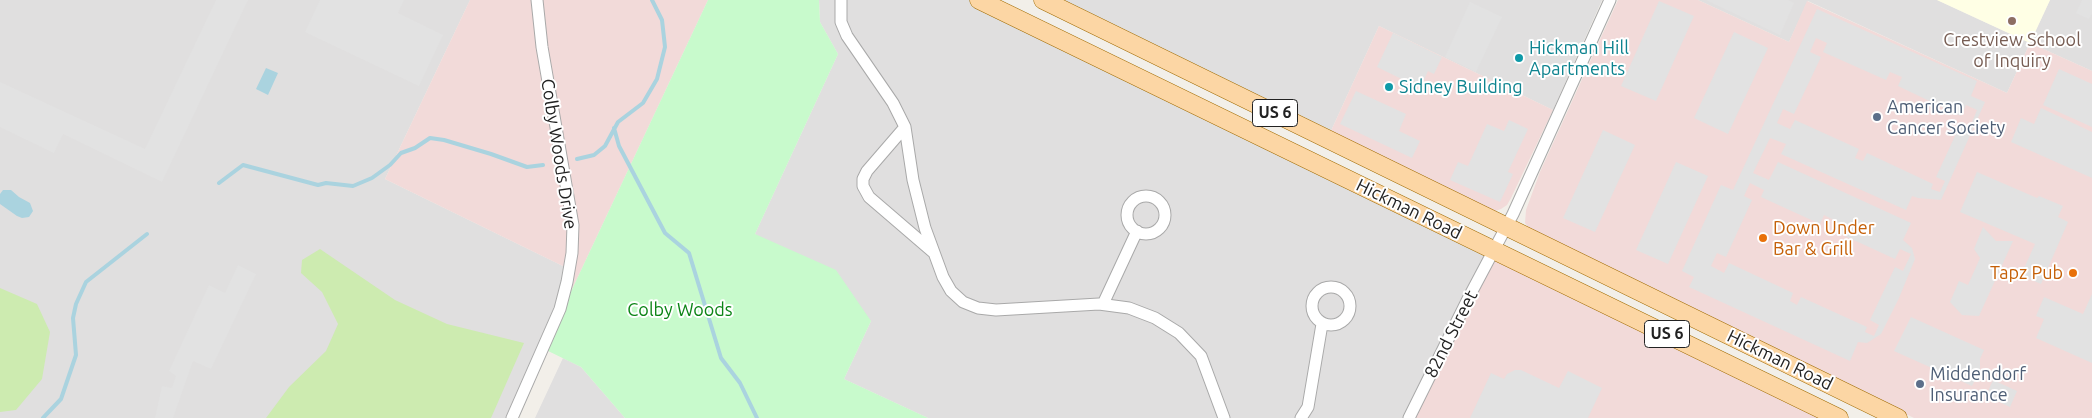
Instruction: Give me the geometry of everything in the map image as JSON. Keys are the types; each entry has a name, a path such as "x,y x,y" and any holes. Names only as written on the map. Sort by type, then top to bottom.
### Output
{"main road":[{"name":"Hickman Road","path":"979,0 1839,418"},
{"name":"Hickman Road","path":"1043,0 1898,418"}],"street":[{"name":"Colby Woods Drive","path":"512,418 560,309 572,253 573,225 542,47 538,0"},
{"path":"841,0 841,22 847,36 893,103 905,127 925,228 943,277 951,291 963,302 978,308 996,310 1103,304 1129,308 1155,318 1179,333 1201,356 1224,418"},
{"name":"82nd Street","path":"1409,418 1470,295 1495,250 1610,0"},
{"path":"905,127 863,178 863,186 869,197 935,254"},
{"path":"1103,304 1136,231"},
{"path":"1301,418 1308,407 1322,324"}],"shaded area":[{"path":"0,0 470,0 385,179 569,269 567,282 512,418 0,418"},
{"path":"216,0 248,0 162,182 63,134 54,153 0,127 0,82 145,149"},
{"path":"320,0 404,0 398,13 443,35 419,86 305,32"},
{"path":"470,0 708,0 544,349 569,269 385,179"},
{"path":"819,0 979,0 1495,250 1409,418 928,418 844,379 871,321 755,234 838,54 820,22"},
{"path":"1058,0 1602,0 1553,110 1379,26 1330,133"},
{"path":"1618,0 1698,0 1789,42 1807,1 2007,93 2030,43 2092,71 2092,418 1914,418 1532,232 1525,223 1526,210 1540,172"},
{"path":"1698,0 1937,0 2030,43 2007,93 1808,1 1789,42"},
{"path":"1706,0 1788,0 1794,3 1780,35"},
{"name":"Crestview School of Inquiry","path":"1937,0 2050,0 2030,43"},
{"path":"2050,0 2092,0 2092,71 2030,43"},
{"path":"2082,0 2092,0 2092,14 2089,19 2076,13"},
{"path":"1659,1 1694,16 1656,101 1621,86"},
{"path":"1470,2 1502,17 1476,72 1445,57"},
{"path":"1817,9 1977,81 1971,96 1985,102 1941,200 1912,196 1906,210 1781,154 1786,144 1770,138 1753,173 1769,180 1778,162 1911,223 1903,240 1912,248 1915,259 1899,298 1881,334 1867,343 1858,342 1850,361 1689,287 1694,277 1682,271 1721,185 1733,190","holes":["1816,38 1827,43 1823,52 1886,80 1890,72 1902,77 1898,86 1961,116 1966,105 1977,110 1970,127 1961,123 1936,177 1945,181 1940,192 1931,189 1933,184 1867,153 1863,161 1855,158 1859,149 1795,120 1790,129 1777,123 1783,109 1794,114 1821,57 1810,52","1750,183 1764,190 1761,197 1820,224 1824,215 1836,221 1832,230 1895,259 1900,249 1911,254 1903,271 1895,267 1870,320 1879,325 1874,336 1865,332 1867,327 1801,297 1797,305 1790,301 1793,293 1729,263 1724,273 1711,266 1717,253 1726,257 1752,200 1744,196"]},
{"path":"1379,26 1553,110 1507,205 1495,211 1330,133"},
{"path":"1734,32 1768,48 1728,134 1694,118"},
{"path":"1393,33 1442,57 1434,74 1428,71 1420,88 1377,67"},
{"path":"2059,69 2092,84 2092,127 2043,105"},
{"path":"1356,91 1406,114 1399,131 1420,141 1412,158 1340,124"},
{"path":"2041,108 2092,132 2092,178 2011,142 2021,118 2034,124"},
{"path":"1509,120 1528,129 1508,172 1513,174 1500,202 1450,180 1458,162 1468,166 1487,124 1504,131"},
{"path":"1603,130 1635,145 1595,232 1563,218"},
{"path":"1676,162 1708,176 1668,264 1636,250"},
{"path":"1977,172 2037,198 2039,196 2063,206 2058,217 2068,222 2041,284 2021,275 2035,244 1960,212"},
{"path":"1983,227 1996,241 2013,241 1979,316 1962,315 1950,302 1959,281 1968,285 1980,258 1974,249"},
{"path":"1495,250 1839,418 1409,418"},
{"path":"238,265 256,274 211,369 193,361 173,418 155,418 162,386 172,388 176,376 169,371 209,285 225,293"},
{"path":"2092,294 2092,363 2036,338 2044,319 2036,316 2044,297 2083,314"},
{"path":"1911,317 1984,350 1980,359 1980,370 1972,386 1894,351"},
{"path":"563,358 581,367 625,418 535,418"},
{"path":"1515,370 1521,370 1559,388 1568,371 1602,388 1588,418 1470,418 1491,373 1504,379 1507,374"},
{"path":"1993,380 2017,391 2010,407 1986,396"}],"green space":[{"name":"Colby Woods","path":"708,0 819,0 820,22 838,54 755,234 836,270 871,321 844,379 928,418 625,418 581,367 544,349"},
{"path":"320,249 395,300 447,324 524,343 491,418 266,418 289,387 326,351 338,324 322,292 301,273 302,260"},
{"path":"0,288 37,304 50,332 42,379 16,410 0,412"}],"water":[{"path":"266,68 278,73 268,95 256,89"},
{"path":"3,190 11,190 30,203 33,211 29,217 22,218 17,216 0,204 0,194"}],"waterway":[{"path":"577,159 594,155 605,146 618,122 643,103 657,79 665,47 662,20 652,0"},
{"path":"614,128 619,146 665,233 689,253 721,358 740,383 757,418"},
{"path":"219,183 243,165 318,185 326,183 353,186 372,178 390,165 401,153 415,148 430,138 444,140 491,154 527,167 543,165"},
{"path":"43,418 61,399 76,355 73,318 76,304 86,282 147,234"}],"place":[{"name":"Crestview School of Inquiry","path":"2012,21"},
{"name":"Hickman Hill Apartments","path":"1519,58"},
{"name":"Sidney Building","path":"1389,87"},
{"name":"American Cancer Society","path":"1877,117"},
{"name":"Down Under Bar & Grill","path":"1763,238"},
{"name":"Tapz Pub","path":"2073,273"},
{"name":"Middendorf Insurance","path":"1920,384"}]}
